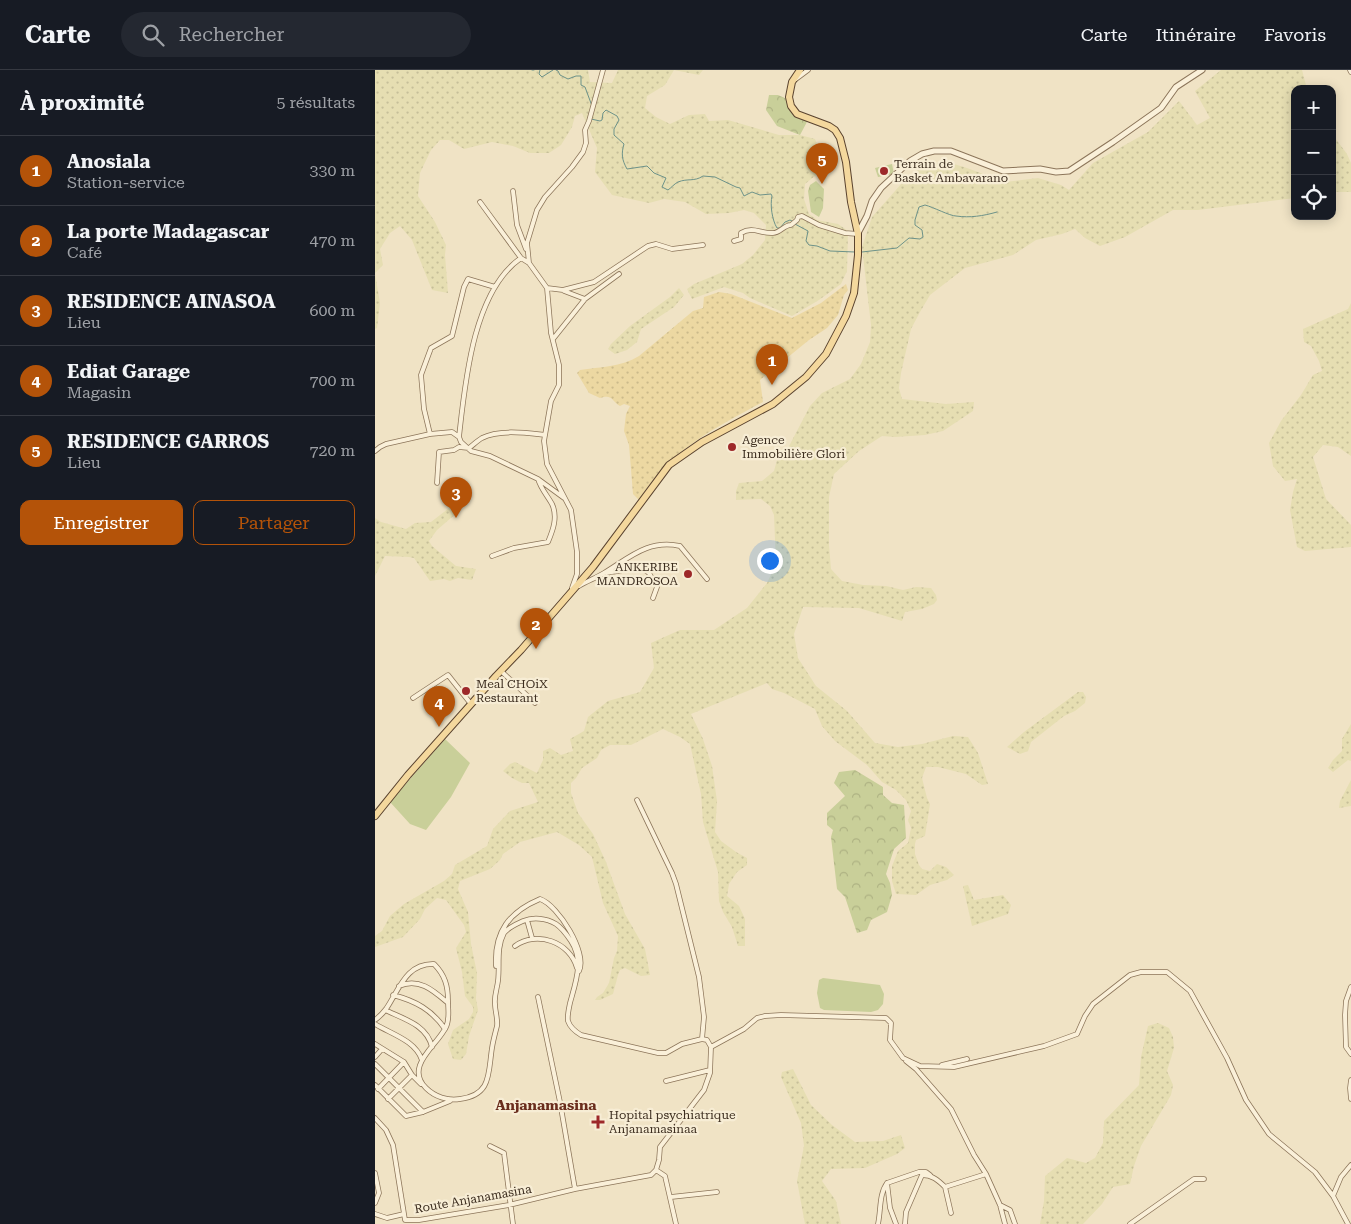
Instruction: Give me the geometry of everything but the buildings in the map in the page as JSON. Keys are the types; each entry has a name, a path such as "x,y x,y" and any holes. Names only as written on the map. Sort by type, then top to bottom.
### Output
{"main road":[{"path":"375,816 408,775 593,567 669,465 702,442 773,404 793,389 827,354 846,316 854,293 858,252 857,234 843,145 835,130 823,122 806,118 793,110 789,97 792,82 800,70"}],"street":[{"path":"527,251 529,233 537,210 545,197 583,152 586,143 585,130 603,70"},
{"path":"792,82 808,70"},
{"path":"734,242 741,239 741,233 746,230 776,232 787,225 791,225 798,217 802,216 819,225 845,233 857,234 867,216 872,201 881,188 909,161 922,154 934,151 951,151 1003,172 1039,169 1056,172 1069,171 1161,108 1176,87 1202,70"},
{"path":"513,192 517,225 527,251 529,263"},
{"path":"480,202 521,258 529,263 547,288 560,378 559,385 551,401 544,441 547,464 571,510 577,552 577,574 571,592"},
{"path":"563,290 594,282 648,246 656,244 672,249 703,245"},
{"path":"521,258 508,268 495,287 479,323 469,361 459,436 461,442 471,451 489,456 538,479 565,499"},
{"path":"553,339 585,299 619,274"},
{"path":"431,434 423,409 421,375 431,348 452,336 463,287 468,279 495,287"},
{"path":"547,288 563,290 585,299"},
{"path":"375,452 386,444 431,434 452,432 459,436"},
{"path":"437,483 439,452 454,450 459,447 469,448 490,435 518,432 545,435"},
{"path":"492,556 515,548 547,542 555,526 553,505 541,489 538,479"},
{"path":"571,592 633,554 661,543 680,546 707,578"},
{"path":"604,573 641,567 649,574 657,587 653,598"},
{"path":"501,671 535,703"},
{"path":"413,698 448,675 471,704"},
{"path":"637,800 676,884 699,977 704,1017 702,1039"},
{"path":"498,970 496,968 496,948 503,927 519,910 540,899 554,908 581,953 582,962 569,1006 569,1021 574,1030 581,1035 658,1054 666,1053 682,1044 702,1039 707,1040 711,1047 710,1070 703,1090 660,1147 656,1170 665,1176 676,1224"},
{"path":"405,1062 390,1078 377,1087 406,1116 423,1112 451,1101 470,1098 476,1095 486,1084 497,1025 495,998 499,950 505,932 512,926 537,918 557,925 572,943 577,954 579,973"},
{"path":"527,920 532,938"},
{"path":"515,946 532,938 546,939 566,950 575,962 579,973"},
{"path":"422,1060 419,1052 413,1045 375,1022 385,1010 398,986 410,972 422,966 434,964 445,979 449,991 449,1019 445,1029 422,1060 418,1071 419,1078 426,1089"},
{"path":"903,1058 920,1066 954,1068 1044,1046 1077,1034 1093,1004 1130,975 1141,972 1167,972 1190,991 1227,1058 1246,1100 1269,1134 1315,1172 1333,1196 1348,1224"},
{"path":"398,986 409,983 428,986 448,1002"},
{"path":"1351,987 1346,1001 1345,1015 1346,1047 1351,1054"},
{"path":"393,996 405,999 433,1013 445,1029"},
{"path":"538,997 560,1102 575,1189"},
{"path":"385,1010 421,1028 430,1038 432,1047"},
{"path":"711,1047 744,1028 757,1018 765,1016 886,1018 891,1023 890,1040 903,1058 916,1069 951,1109 974,1155 986,1174 1000,1205 1005,1224"},
{"path":"375,1044 405,1062 413,1076 426,1089 451,1101"},
{"path":"375,1057 382,1049"},
{"path":"938,1066 967,1059"},
{"path":"375,1064 423,1112"},
{"path":"666,1081 710,1070"},
{"path":"388,1099 413,1076"},
{"path":"1351,1080 1351,1099"},
{"name":"Route Anjanamasina","path":"375,1118 386,1130 393,1144 405,1220 412,1221 509,1205 575,1189 651,1175 656,1170"},
{"path":"490,1146 503,1152 513,1224"},
{"path":"1333,1196 1341,1177 1351,1166"},
{"path":"878,1224 881,1211 881,1194 887,1182 919,1172 926,1172 945,1187 951,1213"},
{"path":"375,1173 379,1193 375,1203"},
{"path":"945,1187 986,1174"},
{"path":"905,1224 906,1212 922,1175 930,1175"},
{"path":"1130,1224 1194,1179 1204,1179"},
{"path":"887,1182 890,1208 896,1224"},
{"path":"671,1197 717,1192"},
{"path":"1000,1205 1010,1210 1015,1224"},
{"path":"375,1214 387,1218 404,1214"},
{"path":"431,1218 432,1224"}],"shaded area":[{"path":"375,70 588,70 590,82 612,83 618,70 674,70 665,85 647,96 645,108 656,117 670,124 689,115 705,114 709,121 728,120 779,135 800,135 815,139 821,155 821,171 805,184 804,199 809,214 817,220 838,224 848,231 847,271 841,284 792,316 750,298 743,293 724,287 692,299 687,289 694,284 742,264 753,255 765,240 766,225 754,213 744,210 706,214 685,202 664,199 649,203 612,195 595,172 597,148 582,113 575,116 572,127 561,145 549,153 530,153 513,146 492,142 464,149 449,140 440,140 431,150 420,173 418,196 435,222 446,245 448,293 432,290 412,240 400,226 390,233 380,249 383,265 375,273"},
{"path":"674,70 703,70 699,75"},
{"path":"1221,70 1302,70 1306,85 1291,85 1291,198 1198,210 1173,210 1125,237 1100,246 1085,238 1075,229 1036,240 1013,255 965,268 930,295 920,312 911,329 899,388 902,399 946,404 974,402 973,411 943,431 925,435 882,436 859,451 834,474 829,497 831,569 842,581 863,585 886,586 903,590 916,587 931,588 937,600 934,604 922,609 905,612 902,621 859,608 803,607 794,634 798,658 816,686 847,711 875,743 898,747 922,744 953,736 968,737 978,753 988,784 982,785 966,774 938,767 926,767 922,778 930,804 925,836 916,840 915,844 915,854 922,869 930,871 937,864 946,867 954,875 947,880 930,885 916,895 896,894 892,881 892,866 898,851 908,843 911,828 908,820 911,811 906,800 896,790 882,782 867,765 835,741 822,726 815,709 772,689 767,683 691,714 703,739 712,766 717,801 715,832 721,841 747,858 747,865 737,872 729,884 727,896 739,906 745,919 745,946 738,946 732,927 719,901 718,872 703,822 701,794 690,744 663,729 631,745 610,745 601,750 597,758 582,768 571,783 571,793 578,813 593,834 606,862 625,914 645,949 650,975 641,976 625,968 620,970 613,994 600,1000 595,1000 603,993 609,983 617,951 618,936 603,903 592,857 579,845 557,832 520,842 503,854 500,860 490,869 460,881 458,889 468,912 471,944 477,973 476,999 478,1010 469,1036 466,1054 461,1060 453,1059 448,1044 453,1030 469,1019 473,1012 473,1007 465,996 456,948 466,932 464,925 446,900 437,898 425,909 420,919 403,937 375,947 375,936 382,931 390,916 404,904 444,881 452,874 455,865 487,846 493,829 510,811 538,802 529,783 522,783 503,771 510,764 515,762 537,773 543,760 543,751 550,748 561,755 573,751 570,739 584,731 588,717 608,701 640,692 654,668 651,643 680,630 714,630 747,608 767,583 776,564 774,515 770,506 761,499 736,500 736,491 739,483 762,481 774,471 777,460 787,450 810,406 822,393 850,379 861,364 870,342 871,325 862,247 872,217 903,182 918,170 944,161 1005,182 1038,178 1061,185 1069,190 1093,163 1148,132 1179,101 1197,125 1210,118 1195,91"},
{"path":"1336,139 1351,163 1351,192 1336,192"},
{"path":"375,273 380,303 377,328 375,329"},
{"path":"679,288 684,295 674,307 641,329 637,342 627,350 615,354 608,349 630,326 670,297"},
{"path":"1351,303 1351,456 1338,447 1323,445 1313,457 1326,499 1351,525 1351,547 1305,551 1297,547 1290,510 1297,479 1285,481 1273,466 1269,443 1281,421 1301,395 1313,375 1322,371 1311,346 1304,342 1303,329 1348,309"},
{"path":"453,505 459,511 437,530 429,541 432,546 456,566 476,569 472,580 458,578 450,581 444,579 430,581 414,558 385,556 375,576 375,518 381,522 406,529 415,523 431,522"},
{"path":"1078,692 1083,692 1086,697 1085,703 1075,711 1064,716 1031,742 1028,751 1020,754 1007,747 1024,732"},
{"path":"1351,724 1351,761 1348,760 1333,772 1328,768 1342,751 1342,739"},
{"path":"1351,780 1351,806 1339,808 1340,801"},
{"path":"968,885 974,900 1003,895 1011,905 1008,914 972,926 963,886"},
{"path":"1158,1023 1169,1028 1173,1037 1174,1048 1167,1071 1173,1085 1171,1095 1141,1146 1130,1184 1113,1187 1102,1204 1083,1224 1040,1224 1044,1201 1045,1176 1067,1158 1086,1163 1095,1158 1103,1143 1104,1121 1139,1085 1141,1057 1148,1026"},
{"path":"793,1069 811,1105 832,1125 855,1142 883,1141 901,1135 905,1148 897,1154 865,1168 831,1169 822,1181 836,1201 841,1224 805,1224 797,1181 804,1146 801,1123 781,1077 782,1072"}],"green space":[{"path":"769,95 778,95 789,100 791,106 808,120 800,135 777,126 766,110"},
{"name":"Terrain de Basket Ambavarano","path":"892,164 894,174 878,177 875,168"},
{"path":"816,181 824,189 823,208 819,217 811,212 808,191 810,185"},
{"path":"445,739 470,763 451,797 426,830 410,824 390,802"},
{"path":"855,770 883,787 883,795 892,803 904,805 906,838 894,849 886,874 892,895 887,912 871,920 867,930 857,933 845,897 837,889 831,837 833,830 827,825 827,813 845,796 834,783 839,772"},
{"path":"823,978 880,985 884,994 883,1004 878,1010 871,1012 824,1010 820,1008 817,993 819,980"}],"sand":[{"path":"846,284 848,290 844,295 838,315 827,328 809,340 760,380 763,402 727,421 678,454 651,483 639,500 633,494 629,445 624,431 626,414 630,406 624,404 620,406 610,397 600,398 589,393 577,373 580,370 632,360 693,311 703,308 704,297 719,292 731,294 792,318 821,303"}],"waterway":[{"path":"540,70 539,74 542,77 553,70"},
{"path":"556,70 560,75 568,79 581,76 581,85 585,87 592,106"},
{"path":"591,119 602,120 603,113 606,110 617,116 619,120 614,129 614,135 624,144 623,157 627,169 647,166 654,173 666,178 662,187 668,190 682,181 697,179 703,176 715,177 740,188 744,196 752,192 760,195 771,194 772,212 777,228 780,228 785,222 792,221"},
{"path":"862,252 897,248 909,238 920,239 923,237 922,230 915,225 915,220 919,207 925,205 950,215 961,217 987,215 997,212"},
{"path":"795,224 808,231 806,241 809,245 830,251 855,252"}],"place":[{"name":"Terrain de Basket Ambavarano","path":"884,171"},
{"name":"RESIDENCE GARROS","path":"822,184"},
{"name":"Anosiala","path":"772,385"},
{"name":"Agence Immobilière Glori","path":"732,447"},
{"name":"RESIDENCE AINASOA","path":"456,518"},
{"name":"ANKERIBE MANDROSOA","path":"688,574"},
{"name":"La porte Madagascar","path":"536,649"},
{"name":"Meal CHOiX Restaurant","path":"466,691"},
{"name":"Ediat Garage","path":"439,727"},
{"name":"Hopital psychiatrique Anjanamasinaa","path":"598,1122"}],"district":[{"name":"Anjanamasina","path":"546,1105"}]}
